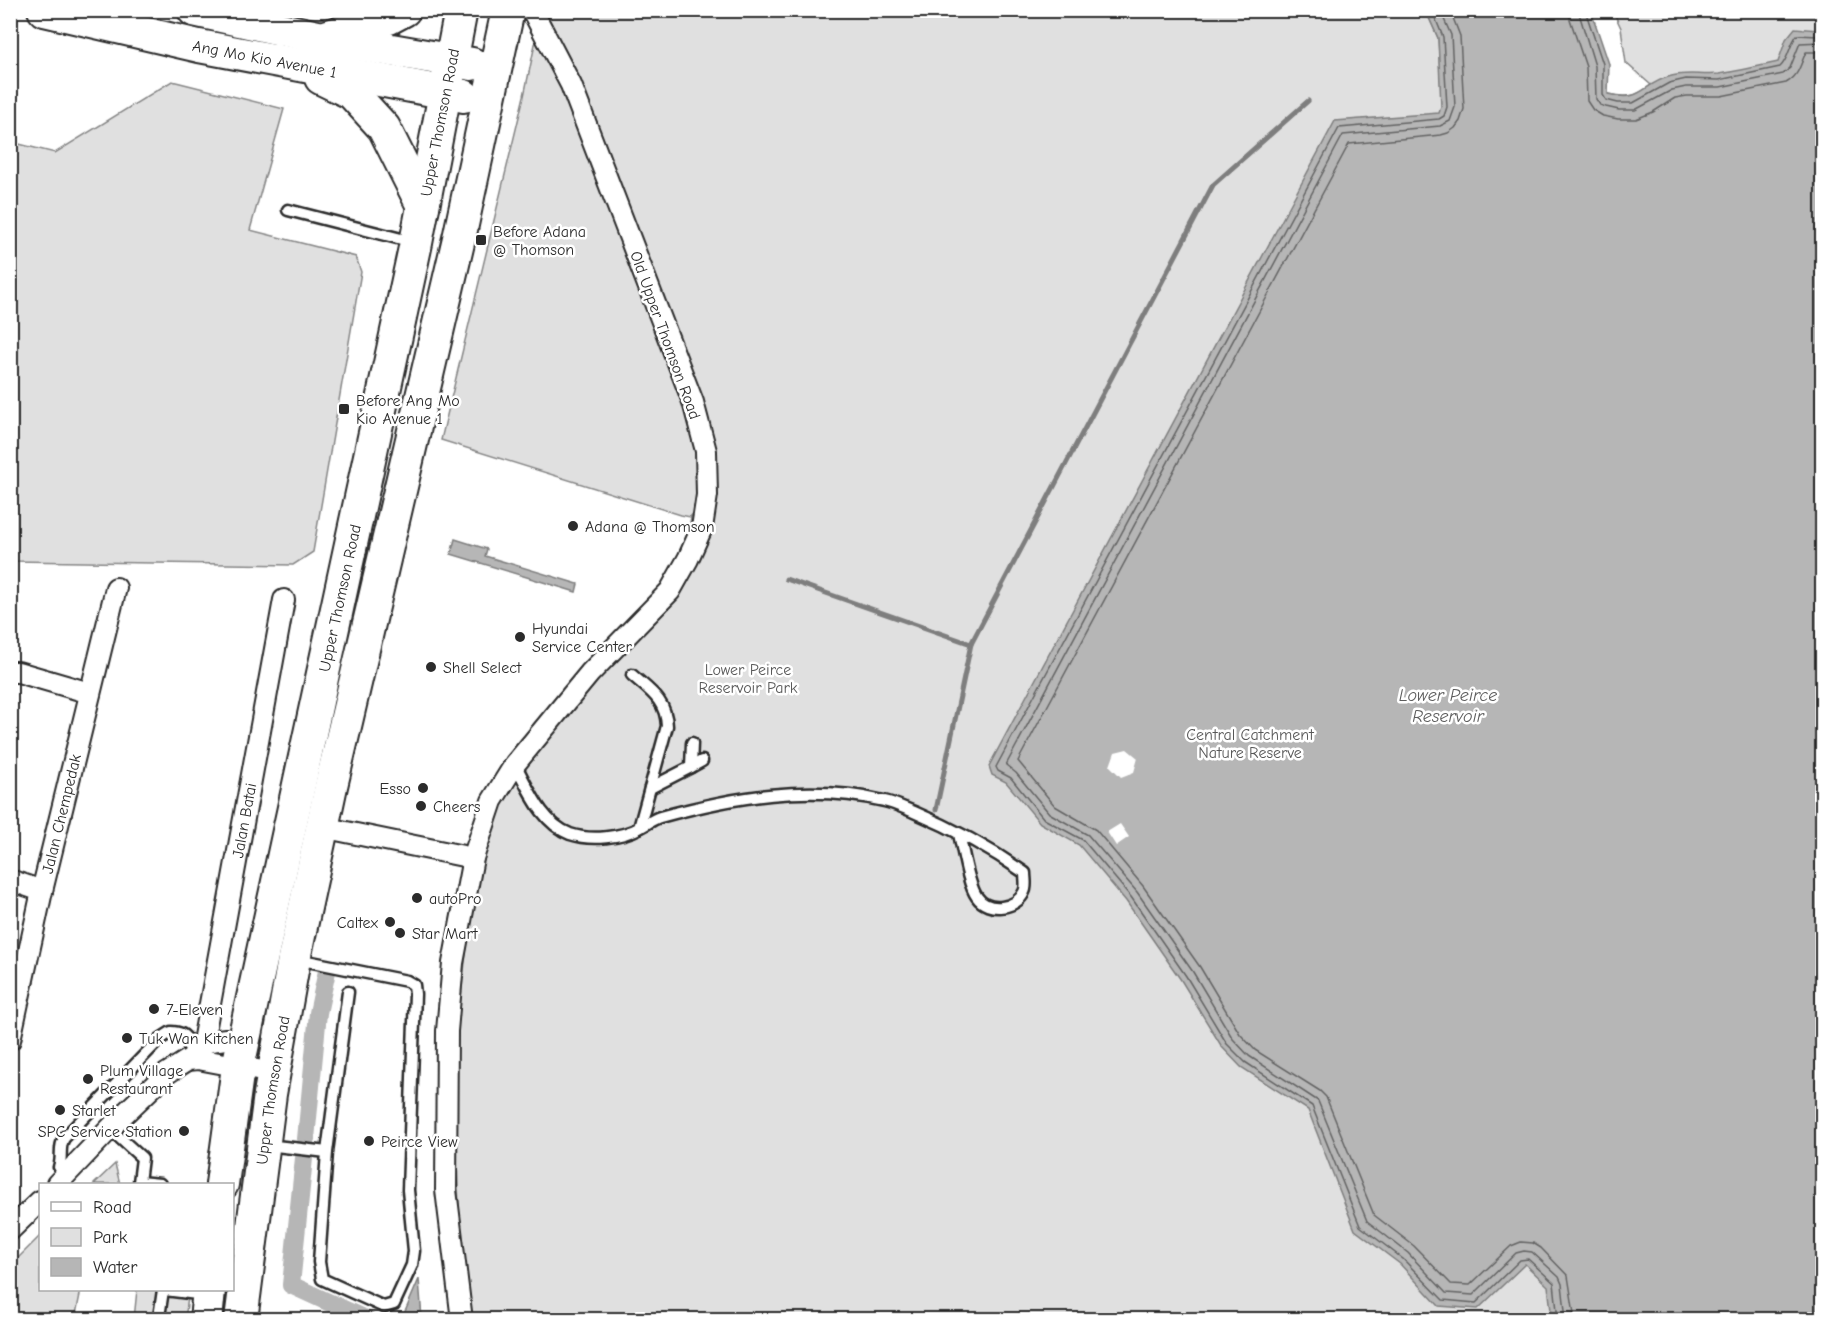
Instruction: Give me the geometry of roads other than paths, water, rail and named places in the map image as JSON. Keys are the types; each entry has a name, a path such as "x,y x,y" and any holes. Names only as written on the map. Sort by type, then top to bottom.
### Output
{"main road":[{"name":"Ang Mo Kio Avenue 1","path":"44,10 199,46 489,100"},
{"name":"Ang Mo Kio Avenue 1","path":"194,10 322,38 496,68"},
{"path":"322,38 389,18 404,10"},
{"name":"Upper Thomson Road","path":"222,1183 241,1055 416,243 461,10"},
{"name":"Upper Thomson Road","path":"241,1320 262,1144 294,959 322,827 460,234 508,10"},
{"path":"294,65 352,93 388,133 423,206"}],"street":[{"name":"Old Upper Thomson Road","path":"462,1320 446,1190 447,1031 453,963 473,858 492,801 515,764 590,673 670,591 702,528 707,495 706,451 693,402 571,85 532,10"},
{"name":"Jalan Chempedak","path":"10,1040 42,891 116,588"},
{"name":"Jalan Batai","path":"196,1054 284,600"},
{"path":"10,672 18,672 90,693"},
{"path":"322,827 473,858"},
{"path":"10,880 42,891"},
{"path":"62,1180 166,1074 196,1054 241,1055 273,1074"},
{"path":"10,1230 39,1202"}],"lane":[{"path":"288,210 416,243"},
{"path":"632,675 663,705 667,726 639,828"},
{"path":"691,767 692,743"},
{"path":"650,788 702,761"},
{"path":"515,764 546,818 570,834 602,837 621,834 639,828 656,818 714,803 780,793 834,793 886,801 945,825 1025,873 1025,890 1017,903 1004,908 978,900 973,890 959,834"},
{"path":"294,959 407,981 414,985 408,1190 414,1251 412,1264 394,1304 384,1307 322,1279 319,1262 327,1152 348,992"},
{"path":"62,1180 59,1167 62,1159 60,1144 64,1138 160,1039 171,1032 183,1034 190,1044 190,1051 196,1054"},
{"path":"110,1129 141,1158 139,1182 146,1183"},
{"path":"262,1144 327,1152"},
{"path":"159,1317 164,1291"},
{"path":"168,1291 207,1301"}],"water":[{"name":"Lower Peirce Reservoir","path":"1426,11 1591,11 1609,64 1608,94 1619,96 1635,95 1659,80 1674,75 1719,74 1778,62 1786,39 1795,28 1818,30 1822,22 1822,1319 1552,1319 1548,1286 1525,1264 1478,1309 1439,1306 1400,1264 1355,1230 1308,1110 1241,1067 1222,1047 1181,980 1126,901 1079,845 1040,823 1006,782 992,775 989,766 1335,121 1439,113 1441,107 1438,38"},
{"path":"455,539 487,549 485,556 578,584 576,592 451,554"},
{"path":"419,1279 422,1319 404,1314"}],"waterway":[{"path":"786,579 971,644 1213,185 1308,101"},
{"path":"936,810 971,644"},
{"path":"306,1139 318,1013 327,971"},
{"path":"304,1158 291,1285 367,1320"}],"place":[{"name":"Before Adana @ Thomson","path":"481,240"},
{"name":"Before Ang Mo Kio Avenue 1","path":"344,409"},
{"name":"Adana @ Thomson","path":"573,526"},
{"name":"Hyundai Service Center","path":"520,637"},
{"name":"Shell Select","path":"431,667"},
{"name":"Esso","path":"423,788"},
{"name":"Cheers","path":"421,806"},
{"name":"autoPro","path":"417,898"},
{"name":"Caltex","path":"390,922"},
{"name":"Star Mart","path":"400,933"},
{"name":"7-Eleven","path":"154,1009"},
{"name":"Tuk Wan Kitchen","path":"127,1038"},
{"name":"Plum Village Restaurant","path":"88,1079"},
{"name":"Starlet","path":"60,1110"},
{"name":"SPC Service Station","path":"184,1131"},
{"name":"Peirce View","path":"369,1141"}],"park label":[{"name":"Lower Peirce Reservoir Park","path":"748,678"},
{"name":"Central Catchment Nature Reserve","path":"1250,743"}]}
